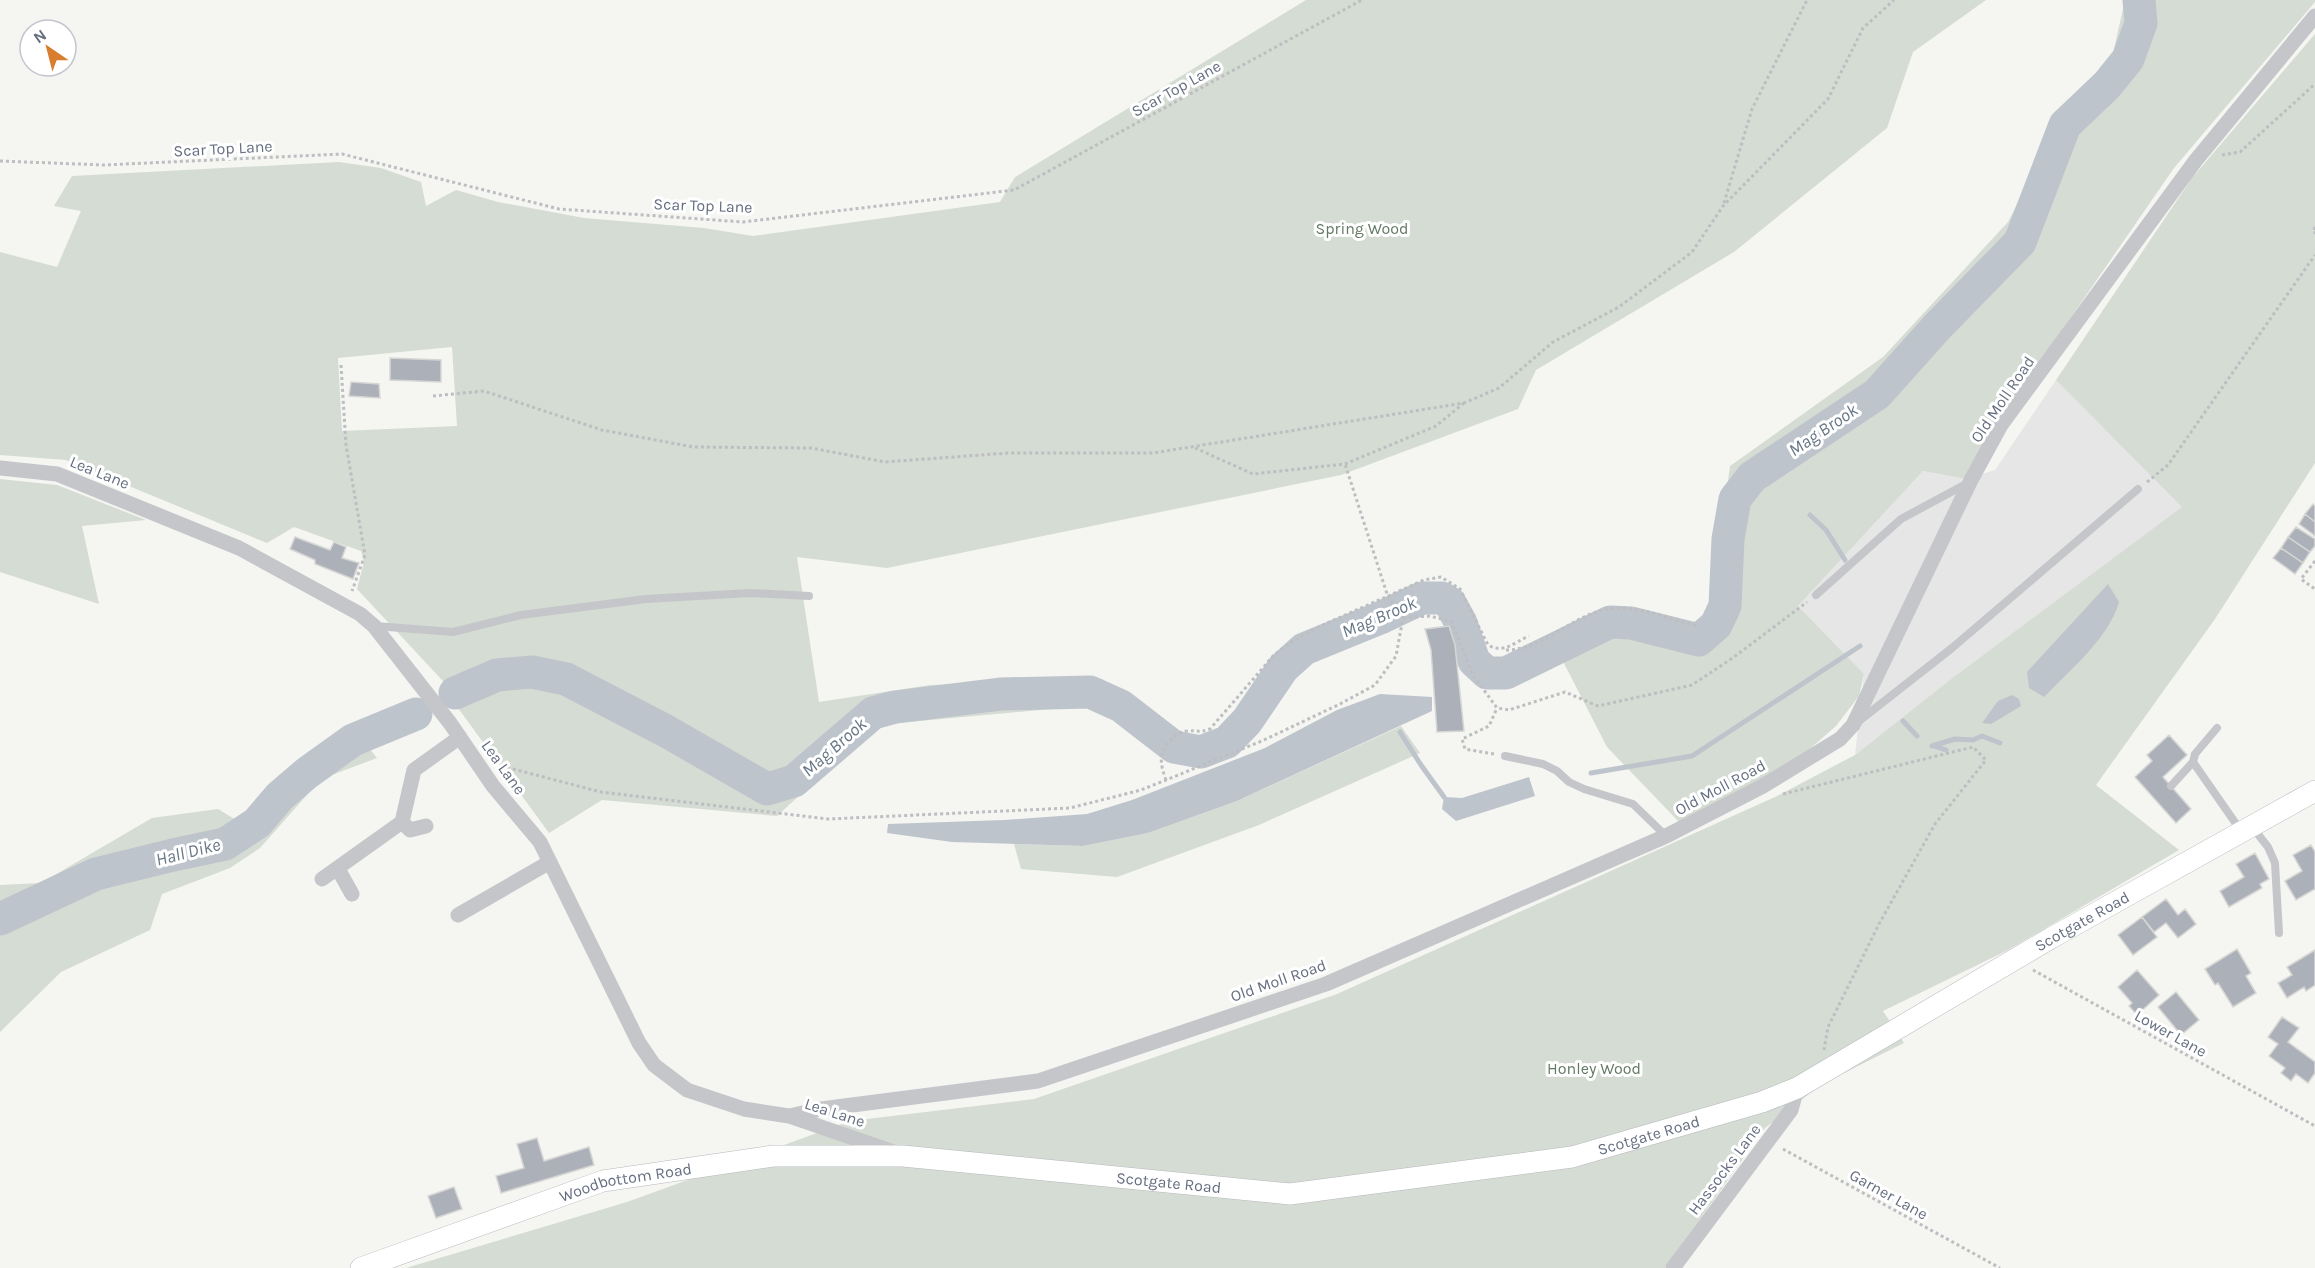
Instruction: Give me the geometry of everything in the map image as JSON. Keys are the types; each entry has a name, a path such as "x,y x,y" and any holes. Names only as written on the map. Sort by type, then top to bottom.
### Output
{"street":[{"name":"Old Moll Road","path":"789,1116 821,1109 1038,1081 1326,984 1666,836 1763,786 1840,738 1853,725 1970,482 2001,425 2196,160 2315,16"},
{"name":"Lea Lane","path":"0,468 57,474 239,548 360,614 374,626 540,842 639,1043 654,1065 687,1090 744,1109 789,1116 903,1156"},
{"path":"322,879 402,822 414,770 460,737"},
{"name":"Scotgate Road","path":"903,1156 1290,1194 1572,1157 1762,1102 1797,1088 2051,938 2315,791"},
{"path":"402,822 410,830 426,826"},
{"path":"458,915 550,862"},
{"path":"338,869 352,894"},
{"name":"Hassocks Lane","path":"1673,1268 1791,1110 1797,1088"},
{"name":"Woodbottom Road","path":"361,1268 603,1180 773,1156 903,1156"}],"lane":[{"path":"1816,595 1901,519 1970,482"},
{"path":"1853,725 1952,648 2138,489"},
{"path":"374,626 453,632 521,615 646,599 750,593 809,596"},
{"path":"2171,786 2193,762 2195,754 2217,728"},
{"path":"1504,756 1543,764 1557,771 1569,782 1584,789 1633,804 1666,836"},
{"path":"2193,762 2247,829 2268,847 2275,863 2279,933"}],"path":[{"name":"Scar Top Lane","path":"0,161 104,165 342,154 558,208 743,222 1014,190 1362,0"},
{"path":"1723,206 1752,109 1807,0"},
{"path":"433,396 484,391 602,430 693,447 811,448 885,462 1008,453 1153,453 1464,403 1499,388 1553,342 1619,308 1692,252 1723,206 1828,99 1863,28 1894,0"},
{"path":"2196,160 2240,152 2315,84"},
{"path":"2315,227 2313,232 2315,233"},
{"path":"2138,489 2168,465 2314,258"},
{"path":"341,365 346,445 365,555 347,607"},
{"path":"1193,447 1253,474 1345,464 1436,426 1464,403"},
{"path":"484,772 509,768 601,792 828,819 1070,808 1141,790 1264,740 1340,704 1375,684 1396,656 1403,618 1388,597 1345,464"},
{"path":"2315,561 2301,579 2315,589"},
{"path":"1166,780 1162,771 1162,752 1174,736 1186,730 1199,733 1210,729 1274,655 1316,628 1424,580 1441,577 1460,589 1488,645 1496,649 1504,650 1530,645 1600,610 1627,608 1698,626"},
{"path":"1403,618 1430,616 1451,621 1473,675 1497,708 1509,710 1565,692 1598,706 1692,685 1734,657 1816,595"},
{"path":"1504,650 1528,636"},
{"path":"1497,708 1489,726 1462,739 1462,744 1465,749 1504,756"},
{"path":"1763,786 1775,797 1973,747 1986,760 1935,824 1879,924 1828,1027 1819,1075"},
{"name":"Lower Lane","path":"2016,960 2315,1126"},
{"name":"Garner Lane","path":"1767,1140 2000,1268"}],"shaded area":[{"path":"2056,380 2183,507 1951,679 1855,755 1864,674 1798,606 1923,471 1966,479 1995,470"},
{"path":"2108,584 2119,602 2098,641 2044,697 2029,688 2027,672"},
{"path":"1380,694 1432,697 1432,711 1237,801 1148,833 1083,846 952,842 887,833 888,824 1004,820 1087,814 1132,800 1265,748 1337,710"},
{"path":"2012,695 2019,699 2021,706 1991,724 1982,723 1998,701"},
{"path":"1529,777 1535,796 1456,821 1442,809 1444,797 1462,798"}],"green space":[{"name":"Spring Wood","path":"1306,0 1986,0 1913,52 1887,128 1734,252 1536,370 1518,409 1341,475 887,568 797,557 819,702 930,685 1103,679 1107,704 876,725 777,816 602,800 549,833 458,708 442,680 357,589 364,562 361,551 294,527 267,543 66,460 0,455 0,252 57,267 81,211 54,206 72,176 339,162 381,168 421,182 426,206 456,190 498,202 584,218 704,228 753,236 1000,202 1015,177","holes":["452,347 457,426 342,431 338,358"]},
{"path":"2125,0 2315,0 2315,2 2174,168 1989,436 1966,479 1923,471 1798,606 1864,674 1859,696 1836,726 1796,761 1681,824 1607,747 1552,640 1605,615 1630,615 1699,631 1709,623 1730,466 1883,357 2008,222 2063,114 2109,71"},
{"name":"Honley Wood","path":"2315,34 2315,463 2215,619 2096,785 2179,850 2008,950 1883,1011 1904,1043 1822,1084 1765,1128 1665,1268 406,1268 627,1202 850,1121 1034,1099 1337,994 1775,797 1855,755 1951,679 2182,507 2056,380 2192,178"},
{"path":"0,479 57,485 146,520 82,526 99,604 0,572"},
{"path":"1401,726 1420,753 1259,825 1117,877 1021,869 1014,844 1083,846 1148,833 1237,801"},
{"path":"354,729 377,758 321,779 260,848 230,868 162,894 150,930 61,972 0,1032 0,885 41,883 152,818 218,809 241,823 305,761"}],"building":[{"path":"390,358 441,360 441,382 390,380"},
{"path":"351,382 379,384 380,398 349,396"},
{"path":"2313,504 2315,506 2315,522 2305,514"},
{"path":"2305,514 2315,522 2315,536 2299,524"},
{"path":"2296,527 2315,539 2315,546 2310,552 2288,537"},
{"path":"295,537 330,550 334,542 346,547 342,558 359,563 353,579 315,564 315,560 290,549"},
{"path":"2288,537 2310,552 2303,563 2281,548"},
{"path":"2281,548 2303,563 2295,574 2273,558"},
{"path":"1449,626 1455,645 1464,731 1437,732 1431,650 1425,629"},
{"path":"2169,735 2187,755 2163,777 2191,809 2176,823 2135,777 2152,761 2147,755"},
{"path":"2311,845 2315,852 2315,889 2296,900 2285,881 2302,871 2293,855"},
{"path":"2255,853 2269,879 2260,884 2262,888 2229,907 2220,891 2244,877 2236,864"},
{"path":"2166,899 2178,915 2185,909 2196,924 2178,938 2166,923 2154,932 2142,917"},
{"path":"2142,917 2157,937 2133,955 2118,935"},
{"path":"2237,949 2251,973 2246,976 2256,993 2233,1007 2218,983 2215,985 2205,969"},
{"path":"2315,950 2315,985 2306,991 2304,987 2287,998 2278,983 2292,975 2287,967"},
{"path":"2137,970 2159,995 2137,1015 2129,1006 2132,1003 2118,987"},
{"path":"2176,992 2199,1020 2181,1035 2158,1007"},
{"path":"2282,1017 2299,1028 2288,1042 2315,1062 2315,1073 2308,1083 2296,1074 2291,1081 2281,1073 2285,1068 2269,1056 2278,1044 2268,1037"},
{"path":"537,1138 544,1161 589,1147 594,1165 501,1193 496,1176 524,1168 517,1144"},
{"path":"454,1187 462,1209 436,1218 428,1196"}],"waterway":[{"name":"Mag Brook","path":"455,693 497,675 532,672 566,679 666,731 767,789 794,781 873,713 895,707 1000,694 1090,692 1121,706 1174,747 1201,752 1227,742 1247,721 1283,668 1304,649 1422,598 1442,598 1450,603 1461,623 1474,661 1487,673 1506,673 1610,622 1631,623 1699,640 1716,625 1725,606 1728,539 1735,499 1752,477 1877,394 1937,327 2020,242 2065,125 2107,85 2128,59 2141,23 2139,0"},
{"path":"1810,515 1826,530 1845,560"},
{"path":"1591,773 1692,756 1860,646"},
{"name":"Hall Dike","path":"0,919 96,874 225,844 257,823 280,796 307,773 353,740 416,714"},
{"path":"1903,721 1917,736"},
{"path":"1400,732 1444,797"},
{"path":"1932,746 1955,739 1973,740 1982,736 2000,743"},
{"path":"1934,746 1946,750"}]}
